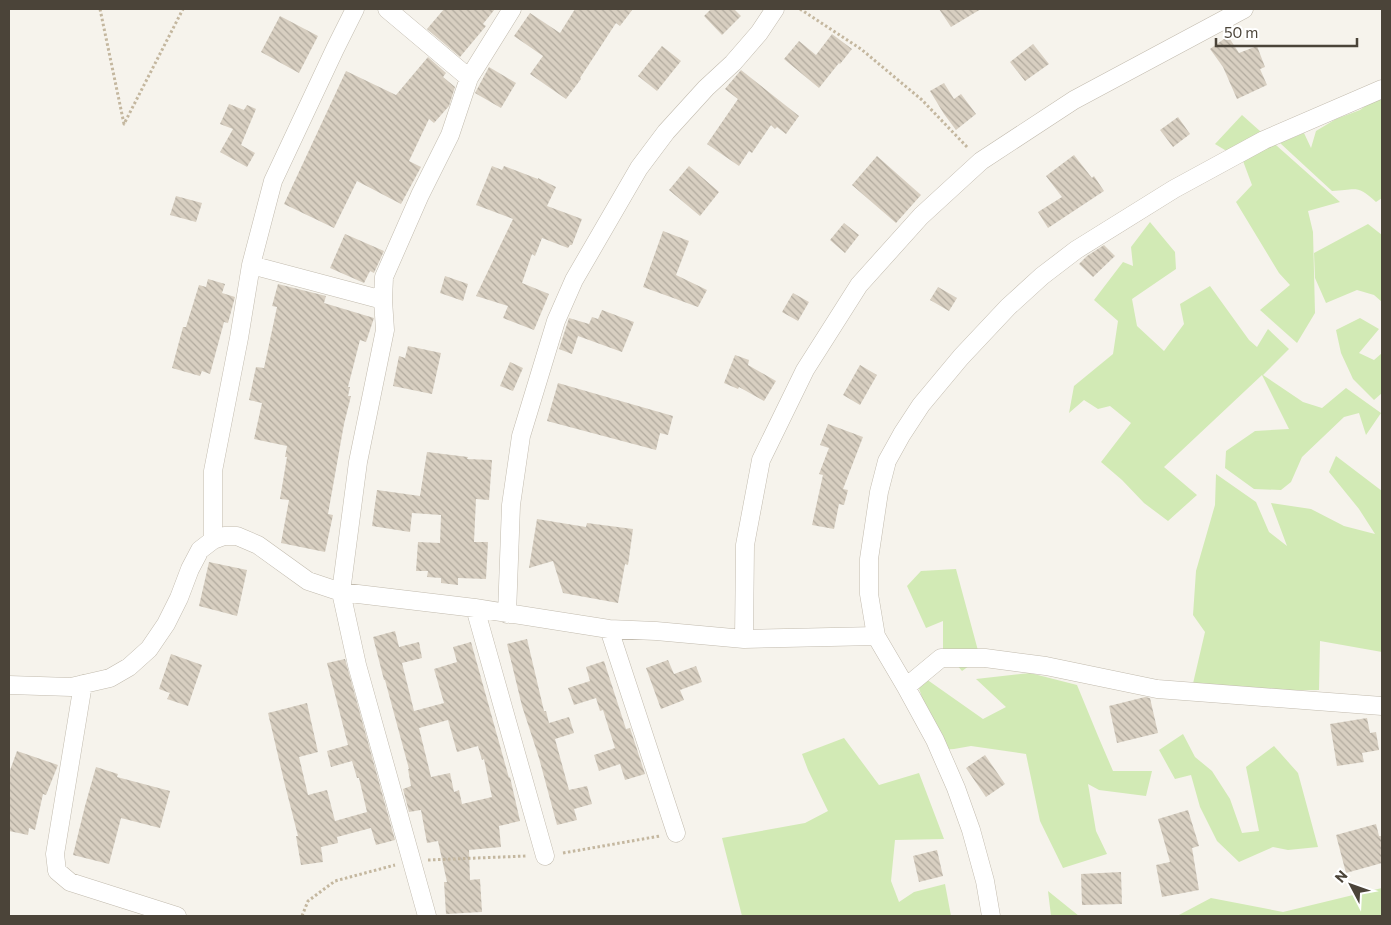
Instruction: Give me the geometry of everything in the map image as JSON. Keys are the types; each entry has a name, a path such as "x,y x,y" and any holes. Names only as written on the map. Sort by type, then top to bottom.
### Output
{"street":[{"path":"213,540 213,470 239,338 251,265 273,181 355,9"},
{"path":"387,9 469,78"},
{"path":"427,916 357,665 341,592 358,462 385,330 382,300 384,277 420,195 450,134 469,78 512,9"},
{"path":"507,614 511,506 520,436 556,322 574,280 639,168 666,132 753,41 775,9"},
{"path":"744,639 745,545 761,460 805,370 859,285 921,216 981,161 1074,100 1244,9"},
{"path":"991,916 985,881 962,805 935,740 876,636 869,594 869,559 878,492 887,461 921,405 960,357 1008,307 1042,276 1076,250 1174,189 1264,140 1382,89"},
{"path":"251,265 382,300"},
{"path":"9,685 71,687 110,678 129,666 150,648 166,624 200,550 213,540 224,536 236,536 258,545 308,581 341,592 475,608 609,629 744,639 876,636"},
{"path":"475,608 545,856"},
{"path":"609,629 676,833"},
{"path":"906,687 941,658 985,658 1046,666 1157,689 1382,706"},
{"path":"83,684 55,854 57,871 70,882 177,916"}],"path":[{"path":"100,9 124,124 183,9"},
{"path":"800,9 861,49 907,87 981,161"},
{"path":"302,916 308,901 335,880 412,860 545,856 676,833"}],"green space":[{"path":"1382,94 1382,198 1376,202 1356,189 1332,191 1280,143 1304,133 1311,148 1316,131 1336,119 1360,110"},
{"path":"1242,115 1340,202 1308,211 1313,232 1315,313 1297,343 1260,310 1290,285 1279,273 1236,202 1252,185 1243,161 1215,144"},
{"path":"1150,222 1175,252 1176,269 1132,299 1137,326 1164,351 1184,324 1180,304 1210,286 1249,340 1257,347 1268,329 1289,349 1263,375 1303,402 1322,408 1346,388 1381,413 1366,435 1359,413 1344,417 1302,457 1291,482 1281,490 1254,489 1225,468 1226,451 1255,431 1289,429 1262,375 1164,467 1197,495 1168,521 1144,503 1101,462 1131,423 1110,406 1098,409 1084,400 1069,413 1074,386 1113,354 1118,321 1094,300 1123,262 1133,266 1131,247"},
{"path":"1368,224 1382,235 1382,302 1374,295 1357,290 1326,303 1315,278 1314,253"},
{"path":"1360,318 1379,329 1359,353 1374,360 1382,353 1382,393 1374,400 1353,379 1341,353 1336,330"},
{"path":"1336,456 1382,491 1382,652 1320,641 1319,690 1191,692 1205,632 1193,615 1196,571 1215,505 1216,474 1256,502 1269,532 1287,546 1271,503 1311,509 1344,526 1375,534 1359,509 1329,472"},
{"path":"956,569 980,658 962,671 943,649 943,621 926,628 907,586 921,571"},
{"path":"1030,673 1077,685 1113,771 1152,771 1146,796 1099,790 1088,784 1096,831 1107,854 1063,868 1040,821 1026,754 971,746 939,750 916,679 929,681 983,719 1006,707 976,679"},
{"path":"1183,734 1195,757 1212,771 1230,799 1242,833 1259,831 1246,767 1274,746 1298,773 1318,847 1288,850 1273,847 1239,862 1217,841 1200,807 1191,775 1175,779 1159,750"},
{"path":"844,738 879,785 919,773 944,839 895,840 891,881 899,902 914,892 945,884 951,916 742,916 722,838 805,823 828,811 802,754"},
{"path":"1382,888 1382,916 1177,916 1211,898 1283,912"},
{"path":"1048,891 1079,916 1051,916"}],"building":[{"path":"444,9 495,9 483,24 486,26 460,57 427,29"},
{"path":"575,9 633,9 620,26 616,23 581,79 566,99 530,74 543,56 514,36 530,13 560,33"},
{"path":"711,9 734,9 741,16 722,35 704,16"},
{"path":"939,9 981,9 951,27"},
{"path":"280,16 318,36 299,73 261,52"},
{"path":"832,34 852,49 819,88 784,59 799,41 816,55"},
{"path":"1228,36 1239,53 1257,46 1265,67 1260,69 1267,85 1237,99 1223,67 1210,49"},
{"path":"1033,44 1049,64 1025,81 1010,62"},
{"path":"662,46 681,61 657,91 638,76"},
{"path":"428,57 446,73 443,77 455,87 449,106 434,123 429,119 409,161 421,167 401,204 357,181 334,228 284,204 346,71 396,95"},
{"path":"489,67 516,83 501,108 475,93"},
{"path":"741,70 799,116 786,134 771,125 752,153 749,151 739,166 707,144 738,99 725,89"},
{"path":"944,83 954,99 961,94 976,114 956,130 930,91"},
{"path":"229,104 244,110 247,105 256,109 241,145 255,153 247,167 220,152 233,129 220,124"},
{"path":"1178,117 1190,134 1173,147 1160,130"},
{"path":"1074,155 1092,178 1094,176 1104,191 1048,228 1038,212 1062,197 1046,176"},
{"path":"877,156 921,195 896,223 852,185"},
{"path":"492,166 502,170 504,166 538,178 556,187 547,206 582,219 572,245 568,248 542,238 535,256 532,254 522,283 549,294 534,330 503,318 508,306 476,296 513,219 476,205"},
{"path":"689,166 719,192 700,216 669,190"},
{"path":"176,196 202,203 196,222 170,215"},
{"path":"844,223 859,235 845,253 830,240"},
{"path":"663,231 689,241 676,275 707,290 698,307 643,287"},
{"path":"345,234 384,251 374,273 370,271 364,283 330,268"},
{"path":"1104,245 1115,256 1093,277 1079,264 1087,256"},
{"path":"445,276 468,284 463,301 440,293"},
{"path":"208,279 225,284 222,293 235,297 228,323 224,322 210,374 202,371 200,376 172,368 183,327 186,327 199,285 206,287"},
{"path":"278,284 326,296 324,303 374,318 366,342 360,340 348,387 350,387 348,396 351,396 344,424 328,514 333,515 325,552 281,543 289,500 280,499 287,446 254,439 262,403 249,400 256,367 264,368 277,307 272,306"},
{"path":"938,287 957,298 949,311 930,300"},
{"path":"793,293 809,302 798,321 782,312"},
{"path":"602,310 634,322 622,352 578,336 572,354 559,349 569,318 589,324 592,317 598,319"},
{"path":"408,346 441,353 432,394 393,386 399,356 405,358"},
{"path":"735,355 749,360 748,365 776,381 764,401 739,387 738,389 724,383"},
{"path":"510,362 523,368 513,391 500,386"},
{"path":"860,365 877,375 860,405 843,395"},
{"path":"558,383 673,416 668,435 660,433 656,450 547,421"},
{"path":"828,424 863,437 843,489 848,490 844,505 839,504 834,529 812,525 823,475 819,474 829,448 820,445"},
{"path":"427,452 468,457 467,459 492,460 489,500 476,499 474,542 488,542 486,579 458,578 458,585 441,583 441,578 427,577 428,571 416,571 418,542 440,543 441,515 412,513 410,532 372,526 377,490 420,496"},
{"path":"537,519 586,527 587,523 633,529 628,565 625,564 618,603 563,593 553,561 529,568"},
{"path":"209,562 247,570 237,616 199,606"},
{"path":"395,631 399,647 419,642 422,658 402,663 414,711 444,703 434,669 457,662 453,647 471,642 510,777 520,821 499,826 501,847 469,850 470,880 480,879 482,912 446,914 444,882 447,882 438,841 427,843 421,810 409,812 403,789 411,786 409,769 373,637","holes":["448,720 457,752 478,746 482,760 484,759 492,797 462,804 459,790 454,792 450,773 431,777 419,728"]},
{"path":"527,639 544,711 546,711 549,723 569,717 574,733 555,739 569,790 587,786 592,804 574,809 577,820 557,825 539,758 522,706 507,644"},
{"path":"171,654 202,665 188,706 167,699 170,693 159,689"},
{"path":"345,659 395,840 376,845 371,828 337,837 338,843 321,847 323,862 301,865 296,836 298,836 268,713 307,703 318,752 299,757 308,795 327,790 335,821 367,812 359,778 357,778 352,761 331,767 327,751 348,745 327,663"},
{"path":"668,660 674,674 696,666 702,682 680,690 684,700 661,709 646,668"},
{"path":"604,661 626,729 630,728 645,774 625,780 620,764 599,771 594,755 615,748 603,710 600,711 596,698 574,705 568,688 590,681 586,667"},
{"path":"1145,697 1150,698 1158,733 1117,743 1109,706"},
{"path":"1367,718 1370,733 1376,732 1379,750 1362,753 1364,762 1337,766 1330,724"},
{"path":"17,751 58,765 46,795 43,794 35,830 29,828 28,835 9,831 9,773"},
{"path":"985,755 1005,784 986,797 966,768"},
{"path":"96,767 118,774 117,777 170,791 160,828 121,818 109,864 73,855"},
{"path":"1188,810 1199,846 1192,848 1199,890 1162,897 1156,865 1170,862 1158,819"},
{"path":"1376,824 1379,836 1382,836 1382,863 1346,873 1336,835"},
{"path":"937,850 943,876 919,882 913,856"},
{"path":"1121,872 1122,904 1082,905 1081,874"}]}
